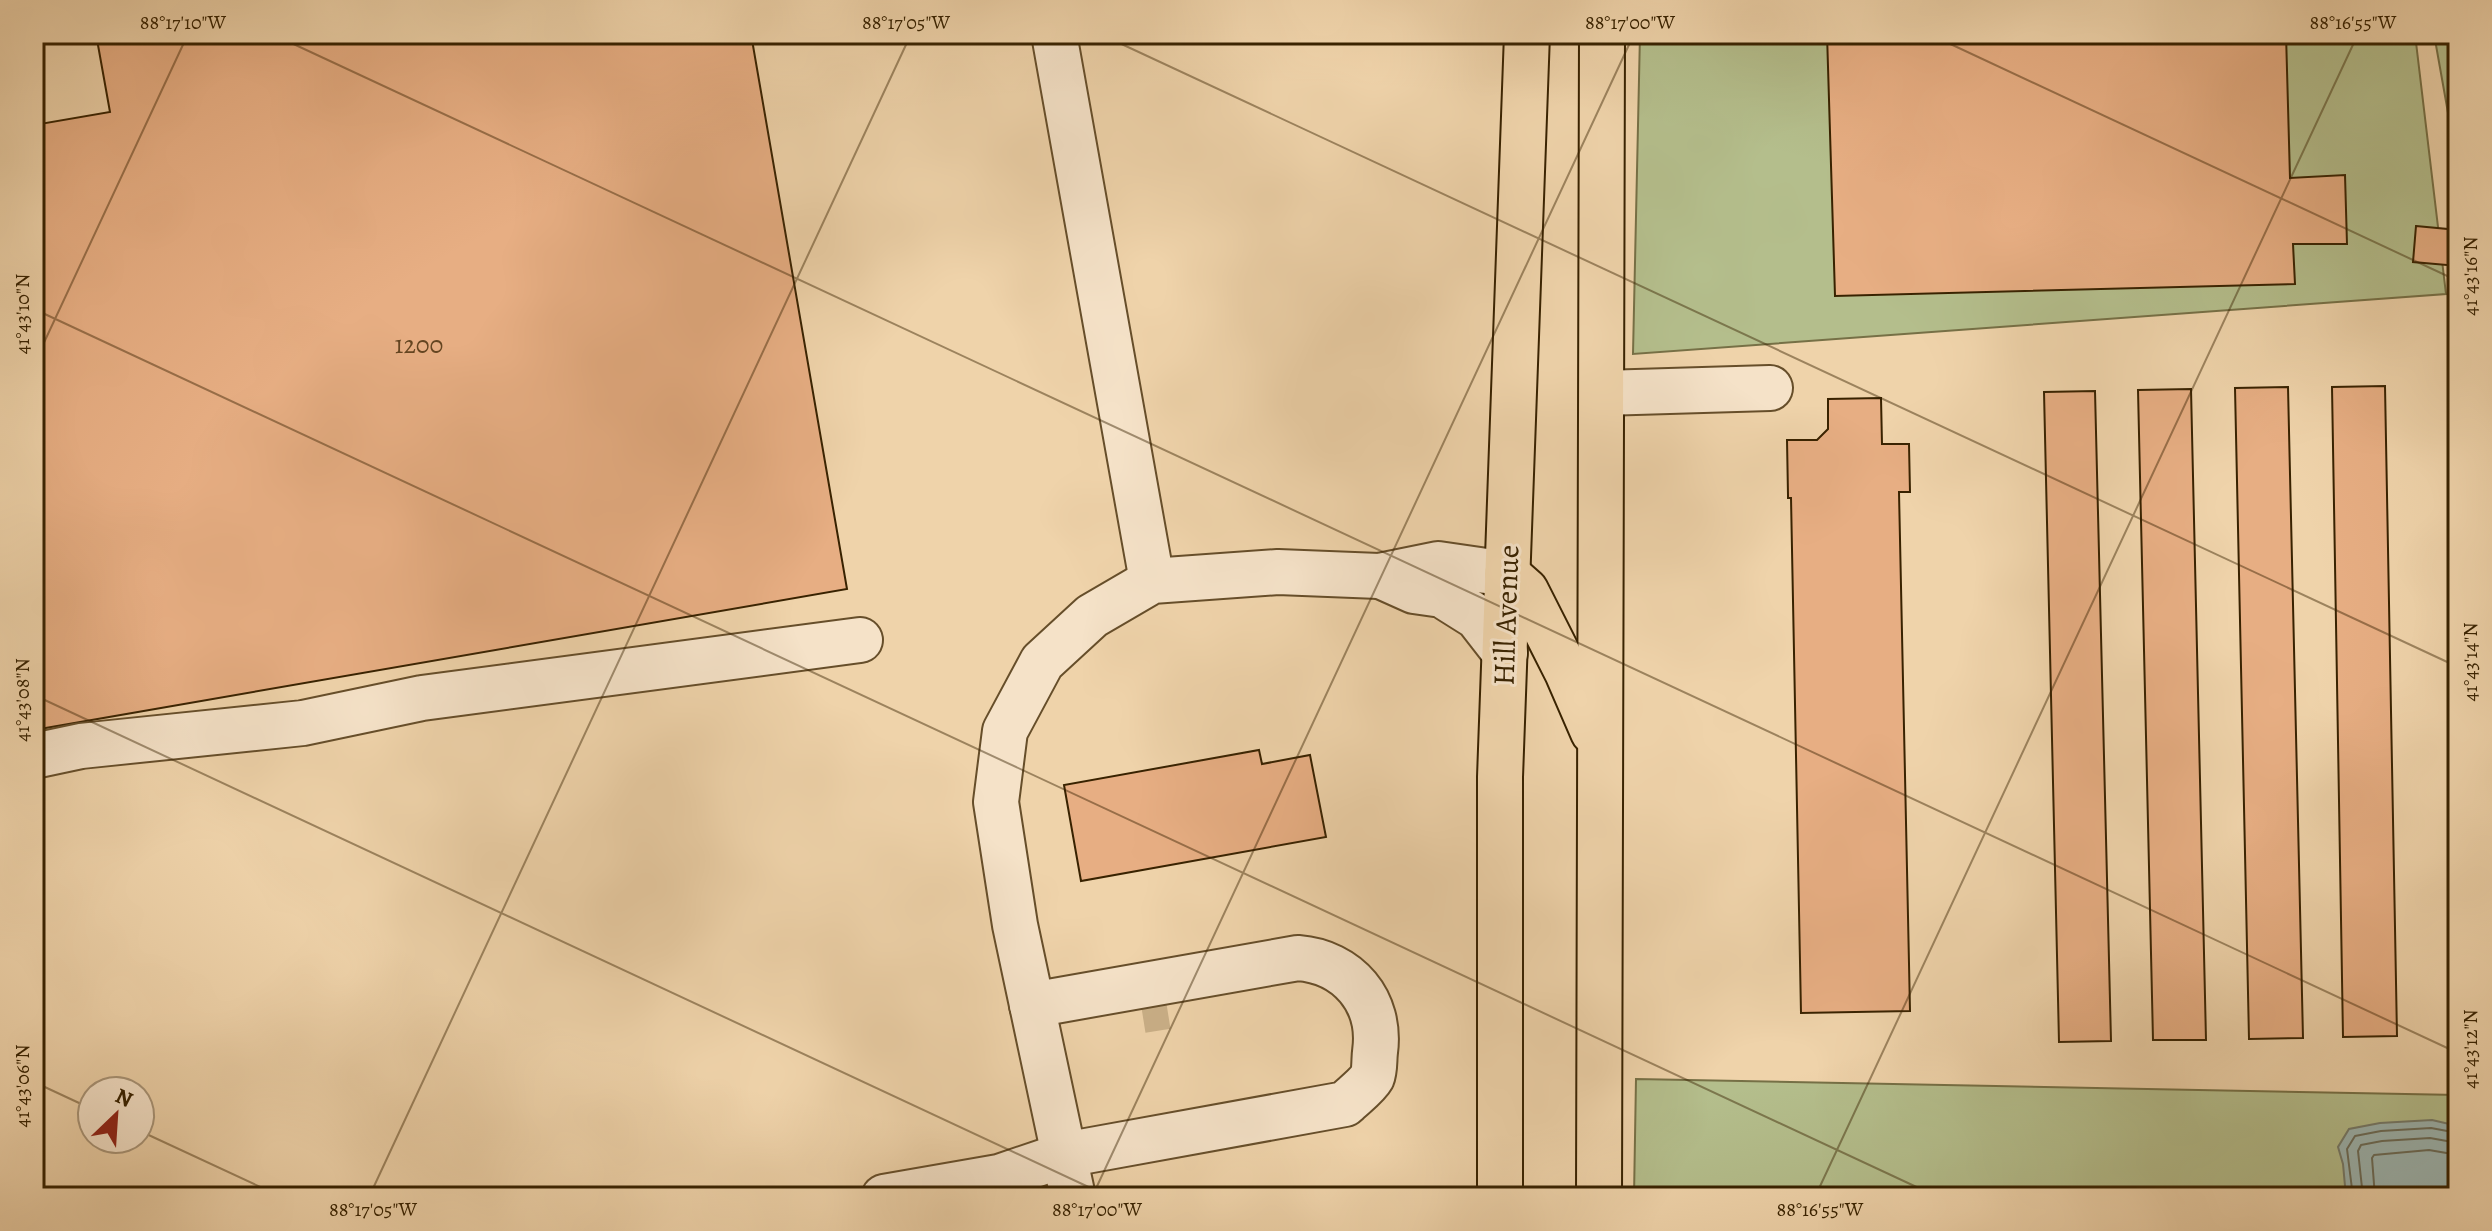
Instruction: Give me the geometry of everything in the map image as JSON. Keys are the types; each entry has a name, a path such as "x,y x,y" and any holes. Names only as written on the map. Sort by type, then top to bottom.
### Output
{"main road":[{"name":"Hill Avenue","path":"1500,1197 1500,777 1527,34"},
{"path":"1599,1197 1602,34"},
{"path":"1507,574 1526,591 1567,672 1600,749"}],"lane":[{"path":"1054,34 1152,581"},
{"path":"1602,393 1770,388"},
{"path":"1073,1197 1042,1173 1034,1018 1015,925 996,802 1005,731 1042,662 1092,616 1152,581 1278,572 1379,576 1438,564 1507,574"},
{"path":"1379,576 1414,591 1442,595 1477,617 1505,653"},
{"path":"34,756 81,746 303,723 422,698 860,640"},
{"path":"884,1197 999,1177 1042,1173 1345,1104 1372,1077 1376,1046 1373,1016 1359,987 1343,971 1319,959 1298,958 1034,1018"},
{"path":"1034,1018 1155,1009 1309,981 1327,988 1346,1007 1353,1032 1353,1061 1337,1084 1288,1115"}],"green space":[{"path":"1640,34 2415,34 2446,294 1633,354"},
{"path":"2434,34 2458,34 2458,169"},
{"path":"1636,1079 2458,1095 2458,1197 1634,1197"}],"water":[{"path":"2432,1120 2458,1126 2458,1197 2346,1197 2338,1147 2349,1129 2380,1123"}],"building":[{"path":"96,34 751,34 847,589 34,730 34,125 110,112"},
{"path":"1827,34 2286,34 2290,178 2345,175 2347,244 2293,244 2295,284 1835,296"},
{"path":"2416,226 2458,230 2458,266 2413,262"},
{"path":"2385,386 2397,1036 2343,1037 2332,387"},
{"path":"2288,387 2303,1038 2249,1039 2235,388"},
{"path":"2191,389 2206,1040 2153,1040 2138,390"},
{"path":"2095,391 2111,1041 2059,1042 2044,392"},
{"path":"1881,398 1882,444 1909,444 1910,492 1899,492 1910,1011 1801,1013 1791,498 1788,498 1787,440 1817,440 1828,429 1828,399"},
{"path":"1259,750 1262,764 1310,755 1326,837 1081,881 1064,785"}],"tunnel":[{"path":"1142,1011 1167,1007"}]}
